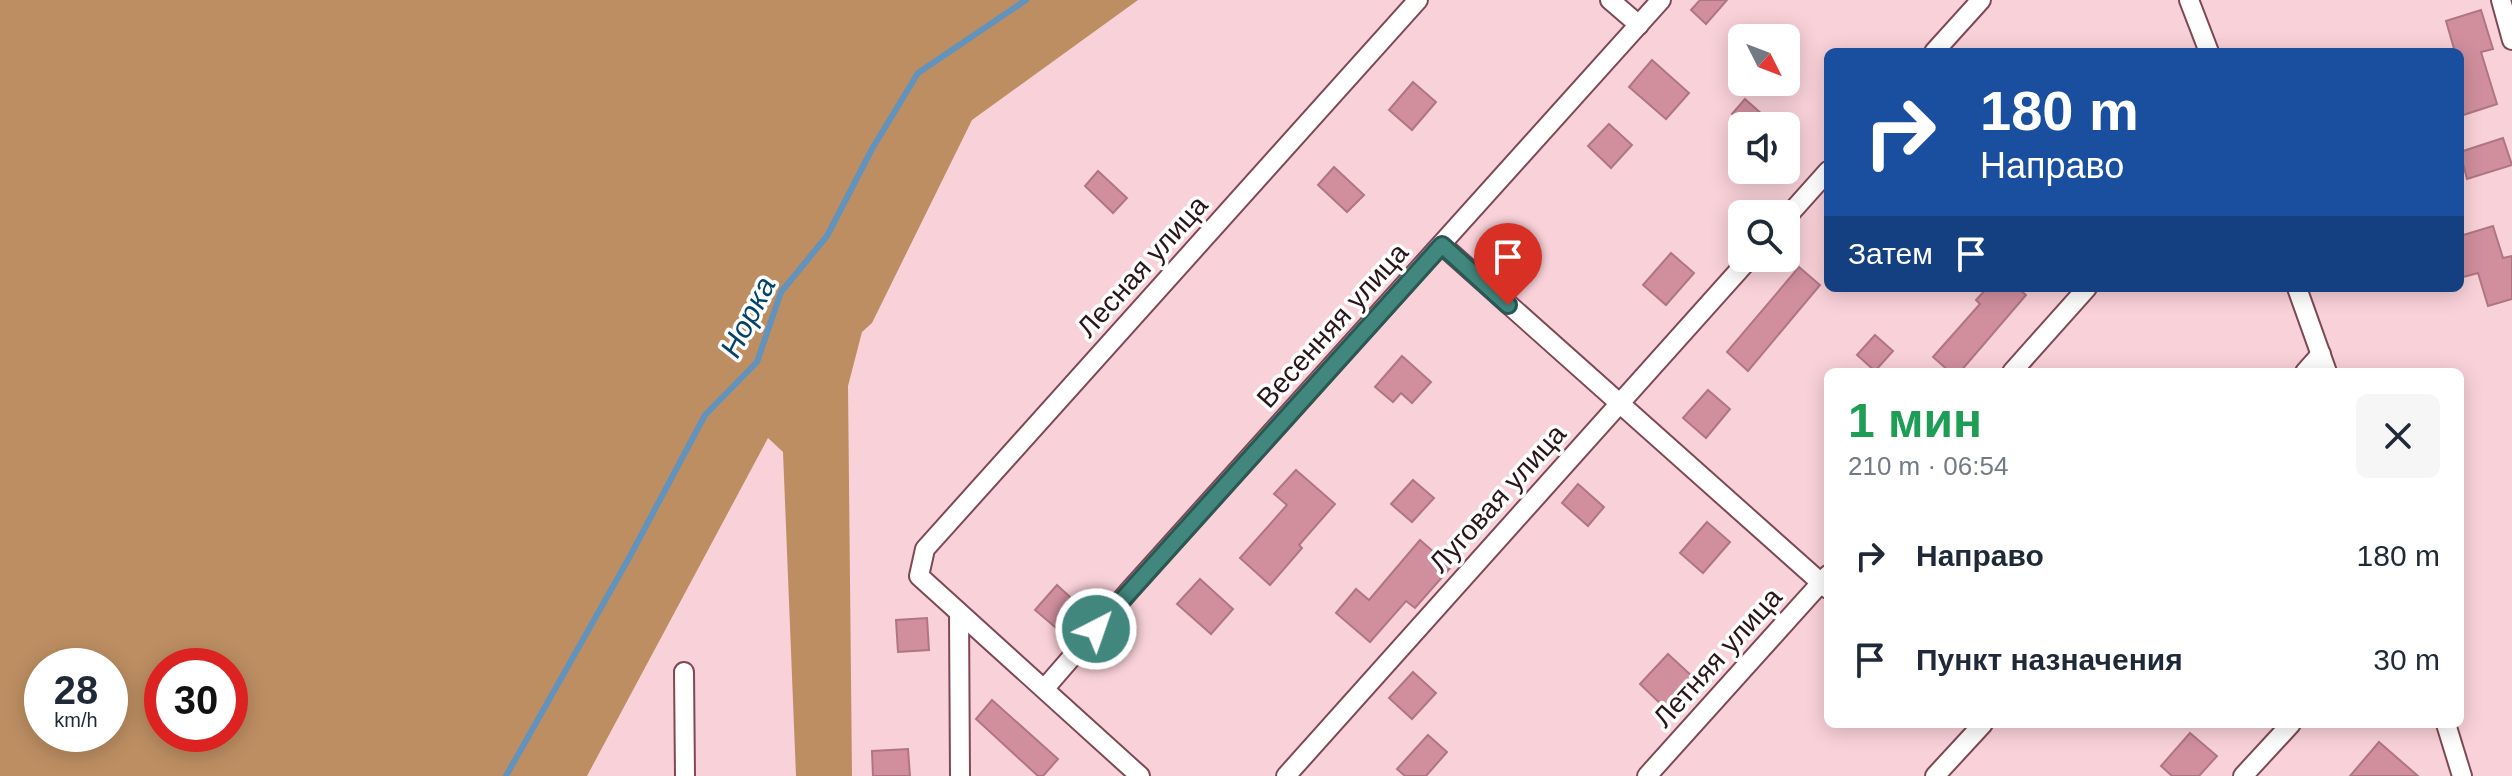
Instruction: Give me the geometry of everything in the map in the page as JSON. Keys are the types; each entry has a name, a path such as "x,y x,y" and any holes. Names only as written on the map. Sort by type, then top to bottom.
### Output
{"street":[{"name":"Лесная улица","path":"959,613 919,576 925,549 1418,0"},
{"path":"1610,0 1639,25"},
{"name":"Весенняя улица","path":"1045,688 1661,0"},
{"path":"1938,48 1981,0"},
{"path":"2189,0 2207,48"},
{"path":"2501,0 2512,40"},
{"path":"1800,202 1824,175"},
{"path":"1442,245 1824,580"},
{"name":"Луговая улица","path":"1286,776 1737,272"},
{"path":"2016,368 2083,292"},
{"path":"2298,292 2324,363"},
{"name":"Летняя улица","path":"1647,776 1824,584"},
{"path":"959,613 1140,776"},
{"path":"959,613 960,776"},
{"path":"684,672 685,776"},
{"path":"1935,776 1978,728"},
{"path":"2243,776 2287,728"},
{"path":"2447,728 2462,776"}],"shaded area":[{"path":"0,0 1138,0 972,120 872,323 862,332 848,386 852,776 796,776 783,452 768,438 587,776 0,776"}],"building":[{"path":"1700,0 1727,0 1706,24 1691,10"},
{"path":"2481,10 2493,49 2481,52 2497,104 2464,115 2464,48 2454,48 2446,21"},
{"path":"1652,60 1689,93 1666,119 1629,87"},
{"path":"1413,82 1436,102 1412,130 1389,110"},
{"path":"1745,99 1760,112 1734,112"},
{"path":"1609,124 1632,145 1611,168 1588,146"},
{"path":"2503,138 2512,165 2467,179 2464,151"},
{"path":"1334,167 1364,195 1347,212 1318,185"},
{"path":"1098,171 1127,198 1113,213 1085,186"},
{"path":"2493,226 2503,258 2512,256 2512,299 2488,306 2478,273 2464,277 2464,235"},
{"path":"1671,253 1694,273 1666,305 1643,285"},
{"path":"1800,268 1820,285 1748,371 1727,352 1795,272 1800,272"},
{"path":"1983,292 2023,292 2026,295 1963,368 1945,368 1933,357 1980,304 1976,300"},
{"path":"1875,335 1893,351 1878,368 1872,368 1857,355"},
{"path":"1402,356 1431,382 1412,403 1401,393 1393,402 1375,387"},
{"path":"1708,390 1730,409 1706,438 1683,418"},
{"path":"1296,470 1335,504 1299,545 1302,548 1270,585 1240,558 1287,505 1274,494"},
{"path":"1413,480 1434,498 1412,522 1391,504"},
{"path":"1578,484 1604,507 1588,526 1562,503"},
{"path":"1707,522 1730,542 1703,573 1680,553"},
{"path":"1420,540 1451,567 1415,608 1406,601 1370,642 1336,613 1356,589 1369,600"},
{"path":"1200,579 1233,609 1211,634 1177,604"},
{"path":"1057,585 1082,608 1061,632 1035,610"},
{"path":"927,618 929,650 898,652 896,620"},
{"path":"1668,654 1695,679 1666,709 1640,684"},
{"path":"1413,672 1436,693 1412,719 1389,698"},
{"path":"992,700 1058,759 1043,776 1038,776 976,719"},
{"path":"2190,733 2217,756 2199,776 2172,776 2161,766"},
{"path":"1428,735 1447,752 1426,776 1405,776 1397,769"},
{"path":"2379,742 2418,776 2350,776"},
{"path":"908,749 910,776 873,776 872,751"}],"waterway":[{"name":"Норка","path":"506,776 629,558 705,415 757,362 781,292 827,236 872,149 918,73 1026,0"}],"route":[{"path":"1096,629 1442,245 1508,305"}]}
